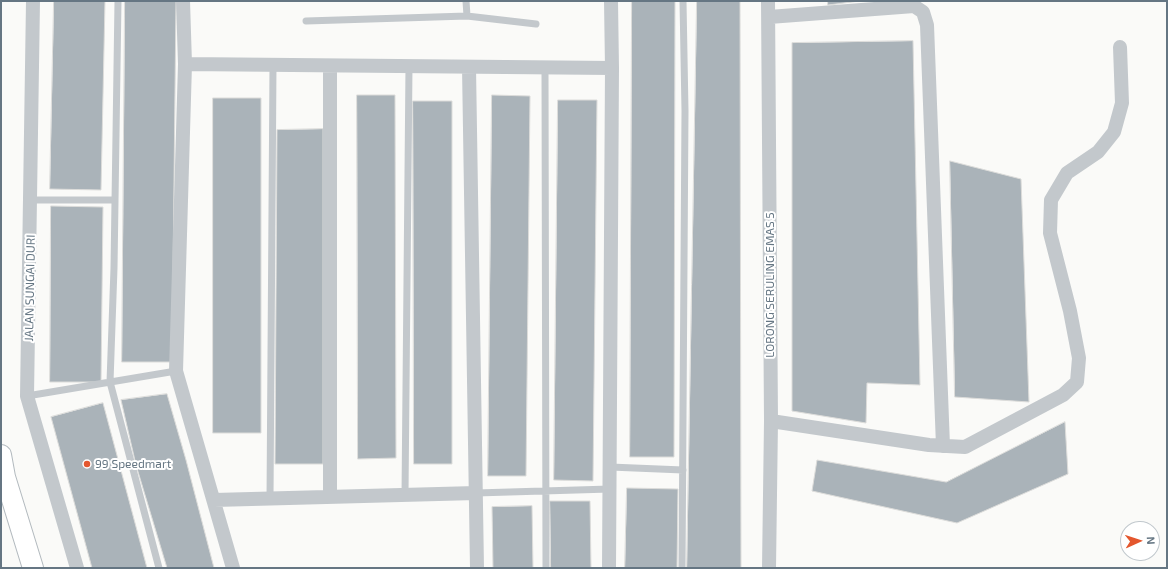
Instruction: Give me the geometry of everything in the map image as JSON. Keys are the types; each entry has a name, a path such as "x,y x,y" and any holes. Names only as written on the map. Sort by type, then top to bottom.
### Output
{"main road":[{"path":"1,455 33,568"}],"street":[{"name":"JALAN SUNGAI DURI","path":"33,1 27,396 77,568"},
{"path":"183,1 185,64 176,371 233,568"},
{"path":"609,568 612,68 611,1"},
{"name":"LORONG SERULING EMAS 5","path":"768,1 771,421 769,568"},
{"path":"769,17 914,6 923,12 927,25 943,446"},
{"path":"771,421 943,446 965,447 1063,395 1077,382 1080,358 1070,310 1050,233 1051,200 1067,173 1098,152 1114,132 1122,103 1120,47"},
{"path":"185,64 612,68"},
{"path":"330,66 330,497"},
{"path":"469,67 477,568"},
{"path":"214,500 476,493"}],"lane":[{"path":"118,1 110,382 159,568"},
{"path":"466,1 467,16"},
{"path":"682,568 685,127 683,1"},
{"path":"306,22 467,16 536,24"},
{"path":"270,499 273,65"},
{"path":"405,495 409,66"},
{"path":"545,68 546,568"},
{"path":"31,200 115,200"},
{"path":"27,396 176,371"},
{"path":"610,467 683,470"},
{"path":"476,493 610,490"}],"building":[{"path":"54,1 105,1 101,190 50,189"},
{"path":"125,1 176,1 172,362 122,362"},
{"path":"632,1 675,1 674,457 630,457"},
{"path":"697,1 740,1 741,568 687,568"},
{"path":"828,1 860,1 828,5"},
{"path":"913,41 920,385 867,383 866,423 792,411 792,43"},
{"path":"357,95 395,95 396,458 358,459"},
{"path":"492,95 530,96 526,476 488,476"},
{"path":"213,98 261,98 261,433 213,433"},
{"path":"558,100 597,100 593,481 554,480"},
{"path":"413,101 452,101 452,464 414,464"},
{"path":"323,129 323,464 275,464 277,130"},
{"path":"950,161 1021,179 1029,402 955,397"},
{"path":"51,206 103,207 101,382 50,382"},
{"path":"167,394 214,568 167,568 136,465 121,400"},
{"path":"103,403 147,568 92,568 51,417"},
{"path":"1065,422 1068,474 957,523 812,491 817,460 946,482"},
{"path":"627,488 678,489 677,568 625,568"},
{"path":"550,501 590,501 591,568 551,568"},
{"path":"532,506 533,568 493,568 492,507"}],"place":[{"name":"99 Speedmart","path":"87,464"}]}
